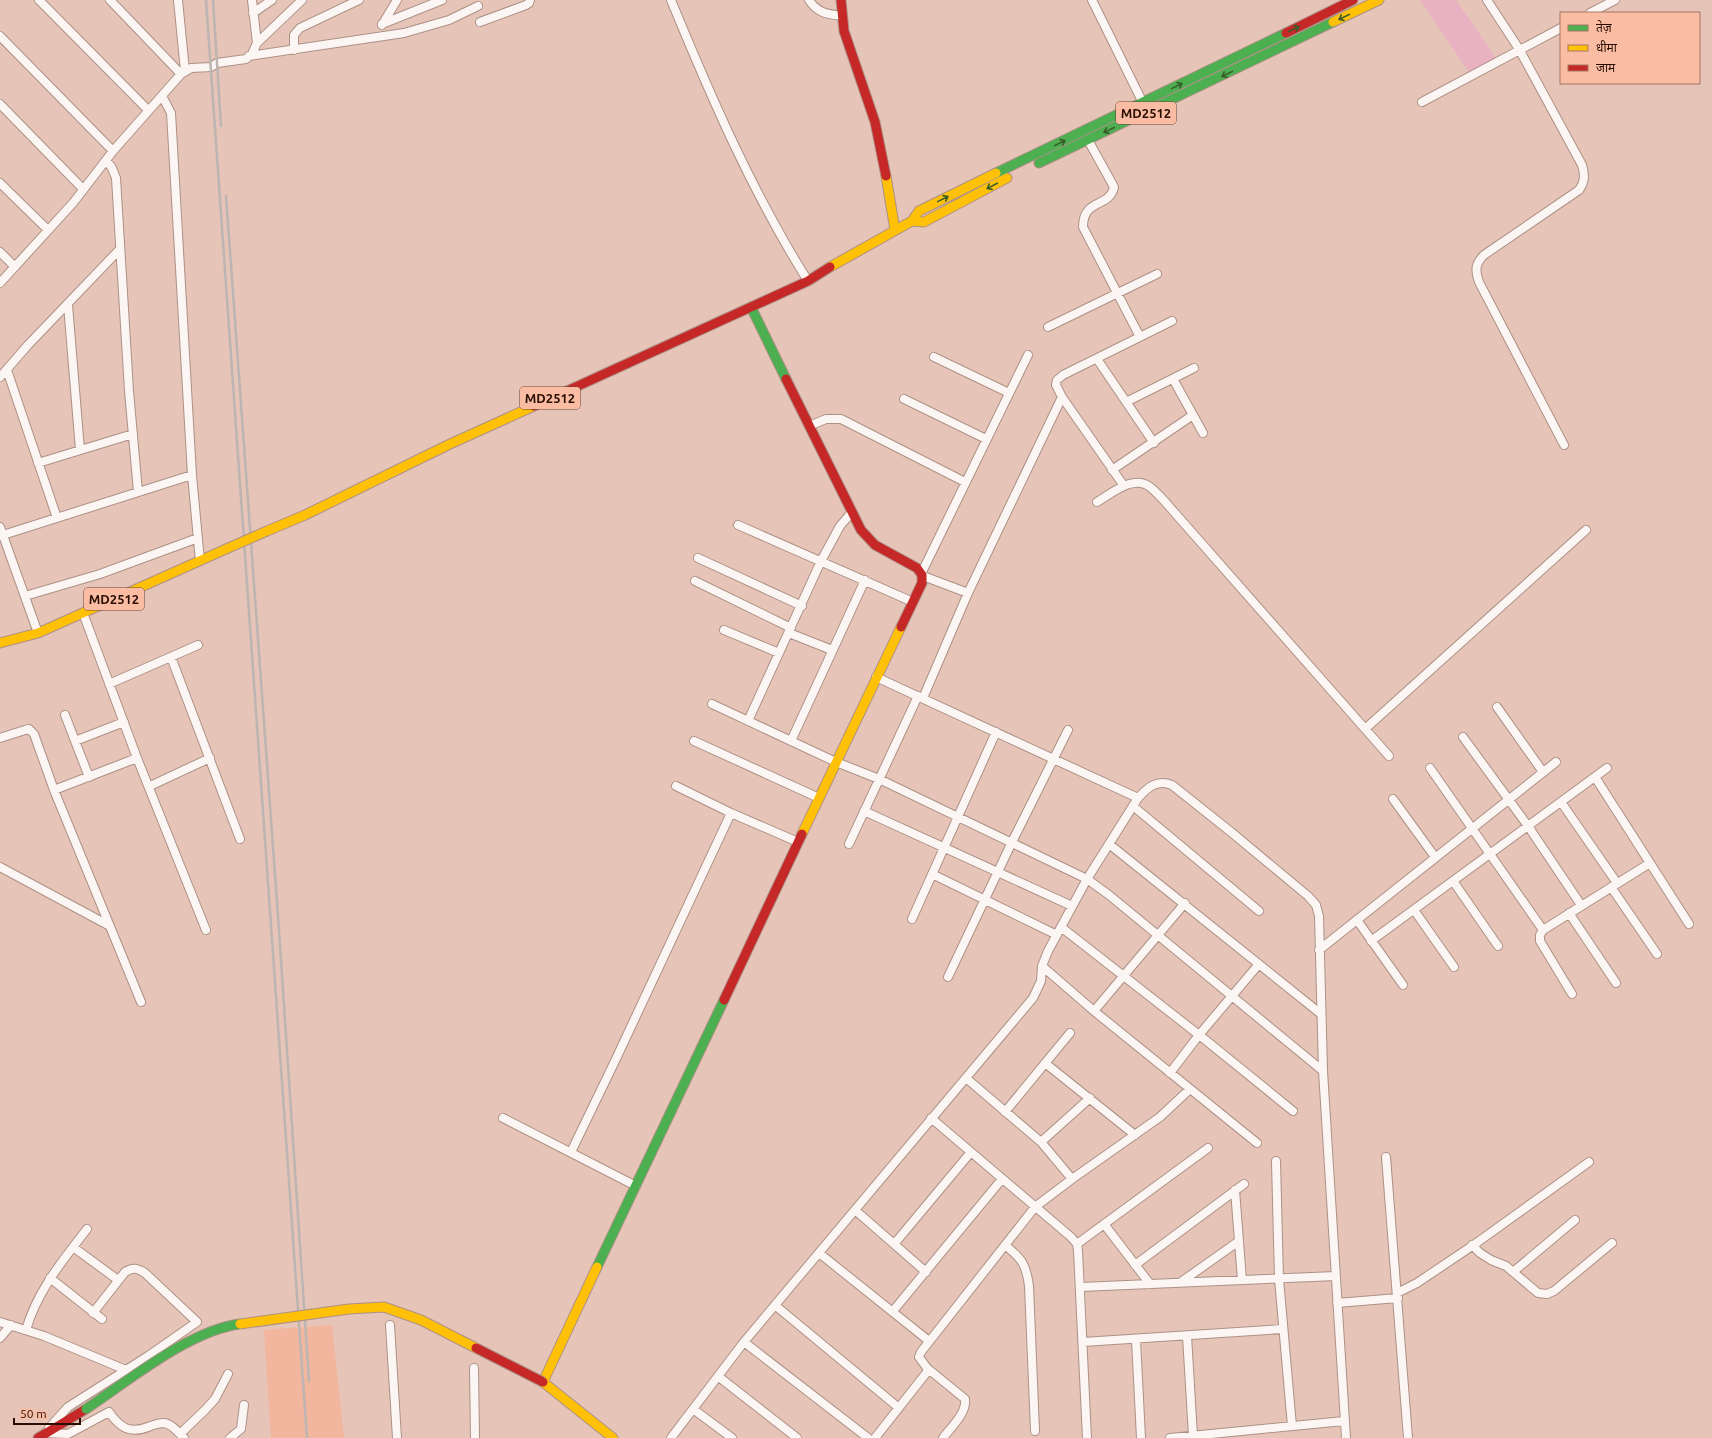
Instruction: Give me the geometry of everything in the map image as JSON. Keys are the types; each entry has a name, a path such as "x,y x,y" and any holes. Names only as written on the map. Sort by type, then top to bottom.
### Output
{"street":[{"path":"40,0 148,110"},
{"path":"110,0 183,72"},
{"path":"178,0 183,72"},
{"path":"252,0 256,43"},
{"path":"253,14 272,0"},
{"path":"250,56 256,43 302,0"},
{"path":"294,50 294,34 300,28 359,0"},
{"path":"381,37 380,29 382,24 397,0"},
{"path":"382,24 442,0"},
{"path":"480,22 526,5 530,0"},
{"path":"671,0 742,164 769,217 808,281"},
{"path":"809,0 815,9 821,12 842,16"},
{"path":"841,0 842,16 848,46 875,121 895,230"},
{"path":"1092,0 1143,103"},
{"name":"MD2512","path":"0,643 38,633 305,515 450,444 808,281 833,265 859,252 912,221 920,211 1353,0"},
{"name":"MD2512","path":"1028,168 1379,0"},
{"path":"1486,0 1519,49 1582,165 1584,174 1584,183 1579,190 1484,255 1478,261 1475,270 1479,282 1564,445"},
{"path":"1592,12 1615,0"},
{"path":"0,283 48,230 148,110 183,72 191,68 211,67 217,63 246,59 250,56 349,40 381,37 428,27 449,20 478,6"},
{"path":"1422,102 1560,28"},
{"path":"0,36 113,151"},
{"path":"162,96 171,113 192,475 200,561"},
{"path":"0,104 83,189"},
{"path":"1088,140 1114,187 1113,192 1109,197 1088,209 1084,214 1083,227 1140,337"},
{"path":"106,160 112,168 116,178 138,492"},
{"name":"MD2512","path":"912,221 924,222 1014,175"},
{"path":"0,183 48,230"},
{"path":"0,377 120,250"},
{"path":"0,252 15,267"},
{"path":"1048,327 1157,274"},
{"path":"68,305 80,450"},
{"path":"751,307 861,530 871,542 922,574 968,593"},
{"path":"1124,486 1062,397 1056,385 1057,380 1063,375 1172,321"},
{"path":"543,1382 876,677 922,583 922,574 965,482 1028,355"},
{"path":"934,357 1009,393"},
{"path":"1096,359 1154,443"},
{"path":"1126,402 1194,368"},
{"path":"7,370 57,518"},
{"path":"1173,379 1203,433"},
{"path":"849,844 879,779 921,697 968,593 1062,397"},
{"path":"904,399 986,439"},
{"path":"1112,470 1154,443 1193,415"},
{"path":"809,426 826,419 841,419 965,482"},
{"path":"38,463 133,434"},
{"path":"38,633 1,531 57,518 192,475"},
{"path":"1097,502 1124,486 1142,483 1150,487 1174,512 1389,756"},
{"path":"748,721 802,606 821,561 840,526 852,512"},
{"path":"738,525 913,602"},
{"path":"1365,728 1586,530"},
{"path":"25,596 100,574 198,538"},
{"path":"698,558 802,606"},
{"path":"791,741 864,580"},
{"path":"695,581 832,650"},
{"path":"83,613 109,684 206,930"},
{"path":"724,630 779,653"},
{"path":"109,684 198,645"},
{"path":"171,657 240,839"},
{"path":"876,677 1138,798"},
{"path":"712,704 836,762 879,779 1087,879 1159,935 1322,1071"},
{"path":"1497,707 1543,772"},
{"path":"65,715 89,776"},
{"path":"75,741 124,722"},
{"path":"0,738 25,730 32,731 108,925 141,1002"},
{"path":"948,977 1012,842 1068,730"},
{"path":"912,919 943,847 996,732"},
{"path":"1463,737 1528,826 1581,905"},
{"path":"694,741 819,798"},
{"path":"54,790 138,758"},
{"path":"150,786 210,758"},
{"path":"1319,950 1556,762"},
{"path":"1430,768 1544,930"},
{"path":"1371,941 1607,768"},
{"path":"1595,777 1689,924"},
{"path":"671,1438 744,1342 776,1306 931,1118 1033,998 1041,981 1042,966 1087,879 1138,798 1148,787 1156,783 1164,782 1172,785 1231,832 1308,896 1316,905 1319,916 1322,1071 1346,1438"},
{"path":"676,786 731,813 798,842"},
{"path":"1393,799 1435,857"},
{"path":"1561,802 1657,954"},
{"path":"1133,806 1258,911"},
{"path":"864,811 1072,906"},
{"path":"571,1152 731,813"},
{"path":"1109,844 1185,903 1321,1014"},
{"path":"1572,994 1540,941 1540,934 1581,905 1650,863"},
{"path":"0,867 108,925"},
{"path":"932,874 1059,931 1124,976 1200,1035 1293,1111"},
{"path":"1453,881 1498,946"},
{"path":"1094,1011 1185,903"},
{"path":"1414,910 1454,967"},
{"path":"1569,913 1616,983"},
{"path":"1356,920 1403,985"},
{"path":"1170,1073 1259,964"},
{"path":"1042,966 1094,1011 1257,1143"},
{"path":"1005,1112 1070,1033"},
{"path":"1045,1063 1135,1135"},
{"path":"966,1078 1041,1142 1072,1179"},
{"path":"943,1438 963,1412 966,1405 965,1398 927,1368 919,1357 929,1341 1036,1207 1072,1179 1165,1113 1190,1089"},
{"path":"1041,1142 1090,1098"},
{"path":"503,1118 636,1186"},
{"path":"931,1118 1036,1207 1077,1244 1087,1438"},
{"path":"1077,1244 1208,1148"},
{"path":"895,1243 971,1152"},
{"path":"1386,1157 1408,1438"},
{"path":"1276,1161 1279,1279 1292,1426"},
{"path":"1337,1303 1397,1295 1472,1245 1589,1162"},
{"path":"893,1311 1002,1179"},
{"path":"1135,1265 1244,1184"},
{"path":"1235,1190 1242,1280"},
{"path":"855,1210 895,1243 926,1272"},
{"path":"1513,1272 1575,1220"},
{"path":"1104,1224 1150,1284"},
{"path":"26,1330 30,1314 50,1278 87,1228"},
{"path":"1180,1283 1239,1241"},
{"path":"1472,1245 1480,1254 1506,1266 1538,1293 1547,1294 1554,1291 1612,1243"},
{"path":"1006,1245 1019,1256 1027,1268 1035,1431"},
{"path":"73,1247 118,1280"},
{"path":"819,1253 929,1341"},
{"path":"41,1436 68,1407 197,1322 140,1269 130,1268 118,1280 93,1312"},
{"path":"1080,1287 1336,1276"},
{"path":"50,1278 102,1319"},
{"path":"776,1306 899,1408"},
{"path":"41,1436 86,1409 159,1360 195,1338 230,1325 349,1309 384,1307 421,1320 543,1382 613,1438"},
{"path":"0,1322 44,1336 126,1370"},
{"path":"390,1324 397,1438"},
{"path":"0,1338 11,1325"},
{"path":"1083,1342 1136,1340 1284,1329"},
{"path":"1187,1336 1193,1436"},
{"path":"1136,1340 1141,1438"},
{"path":"744,1342 868,1438"},
{"path":"474,1368 475,1438"},
{"path":"875,1438 926,1372 927,1368"},
{"path":"41,1436 68,1434 108,1412 127,1429 140,1430 164,1423 170,1425 182,1436 215,1399 228,1374"},
{"path":"718,1377 797,1438"},
{"path":"230,1438 241,1429 244,1405"},
{"path":"693,1409 732,1438"},
{"path":"1170,1438 1184,1438 1344,1421"}],"shaded area":[{"path":"1420,0 1456,0 1498,61 1471,75"},
{"path":"332,1325 344,1438 271,1438 264,1330"}],"railway":[{"path":"206,0 307,1438"},
{"path":"213,0 221,126"},
{"path":"226,196 279,930 309,1381"}],"traffic: fast":[{"path":"1039,163 1333,22"},
{"path":"996,173 1286,33"},
{"path":"751,307 786,379"},
{"path":"597,1267 724,1000"},
{"path":"86,1409 140,1371 180,1346 221,1328 240,1324"}],"traffic: slow":[{"path":"1333,22 1379,0"},
{"path":"830,267 912,221 919,211 996,173"},
{"path":"886,176 895,230"},
{"path":"912,221 924,222 1007,178"},
{"path":"267,531 305,515 450,444 534,406"},
{"path":"226,549 267,531"},
{"path":"0,643 38,633 226,549"},
{"path":"802,834 901,627"},
{"path":"597,1267 543,1382 613,1438"},
{"path":"240,1324 349,1309 384,1307 421,1320 476,1348"}],"traffic: jam":[{"path":"841,0 844,31 875,122 886,176"},
{"path":"1286,33 1353,0"},
{"path":"534,406 808,281 830,267"},
{"path":"786,379 861,530 875,545 917,568 922,575 922,583 901,627"},
{"path":"724,1000 802,834"},
{"path":"476,1348 543,1382"},
{"path":"38,1438 86,1409"}]}
